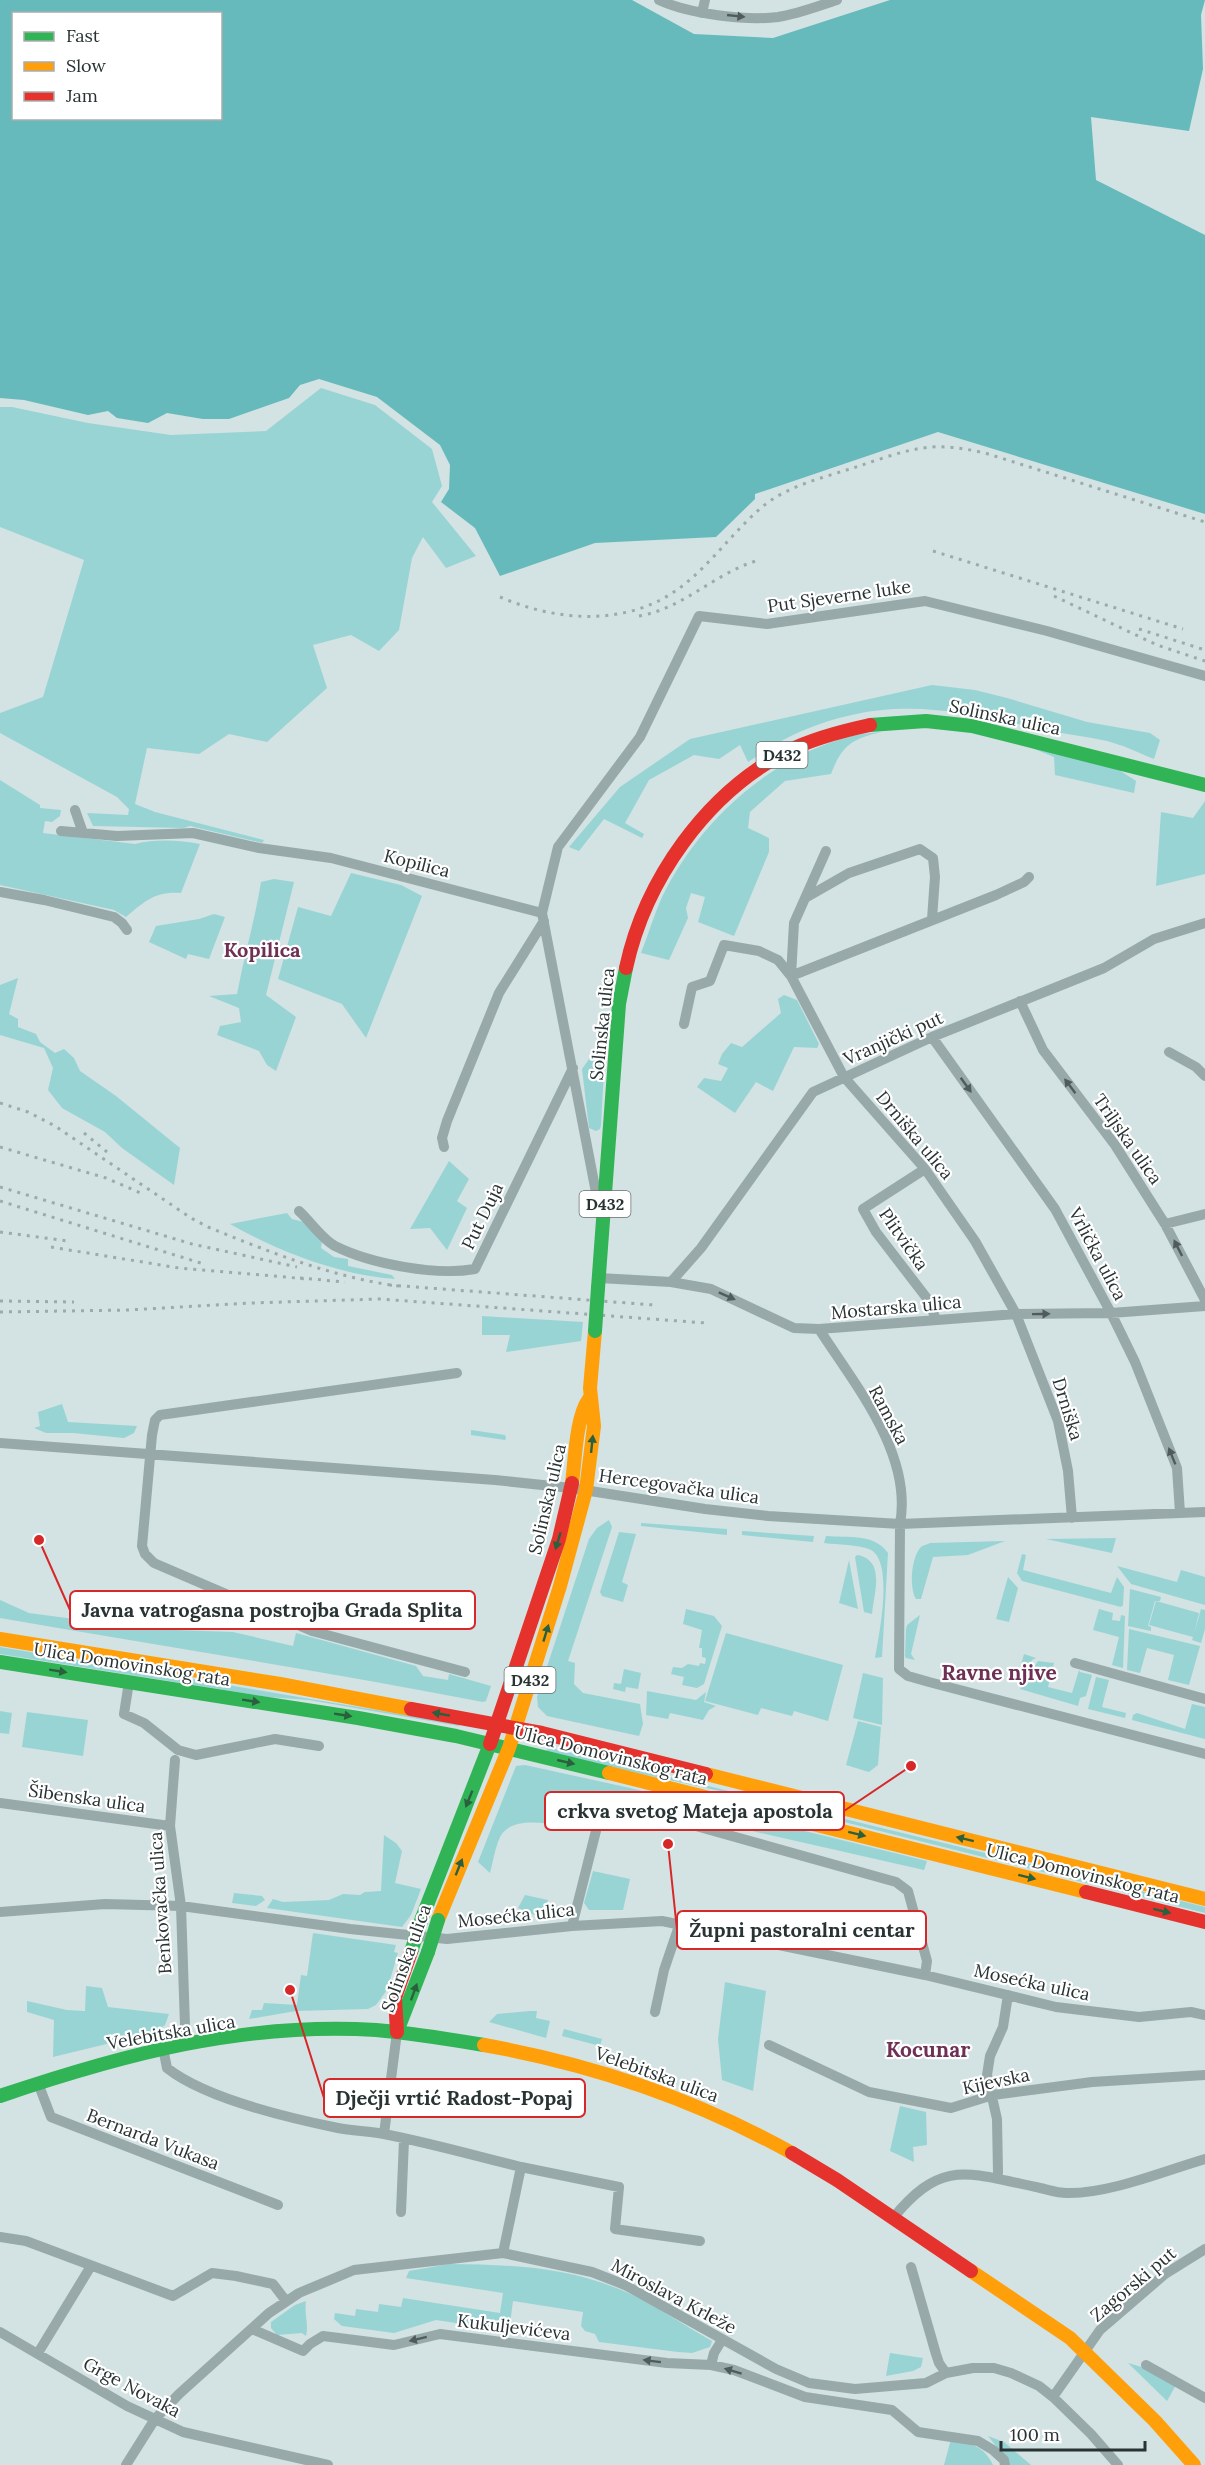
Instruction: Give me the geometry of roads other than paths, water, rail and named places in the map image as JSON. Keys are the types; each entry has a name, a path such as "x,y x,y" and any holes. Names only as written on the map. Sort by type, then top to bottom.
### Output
{"main road":[{"name":"Solinska ulica","path":"397,2032 438,1920 509,1749 558,1595 586,1490 594,1426 590,1398 619,1004 627,963 648,903 668,866 699,822 738,783 770,761 818,737 841,730 899,721 928,721 998,731 1205,785"},
{"name":"Solinska ulica","path":"397,2032 395,1998 422,1918 498,1724 559,1539 571,1488 585,1404 590,1398"},
{"name":"Ulica Domovinskog rata","path":"0,1639 280,1684 498,1724 684,1767 1205,1899"},
{"name":"Ulica Domovinskog rata","path":"0,1662 358,1718 490,1744 1205,1922"},
{"name":"Velebitska ulica","path":"0,2096 101,2063 163,2048 189,2043 325,2030 397,2032 515,2050 607,2072 717,2114 791,2151 893,2218 1063,2332 1085,2350 1103,2371 1157,2422 1194,2465"}],"street":[{"path":"659,0 702,13 764,18 797,12 837,0"},
{"path":"702,13 705,0"},
{"name":"Put Sjeverne luke","path":"543,917 558,847 640,737 699,616 767,624 925,600 1205,676"},
{"path":"75,810 83,833"},
{"name":"Kopilica","path":"60,831 117,836 193,833 259,849 330,858 543,917"},
{"path":"807,897 849,873 920,849 933,858 932,919"},
{"path":"791,976 794,923 826,851"},
{"path":"791,976 996,895 1024,882 1029,877"},
{"path":"0,892 114,917 127,930"},
{"path":"543,917 603,1228"},
{"path":"444,1147 442,1138 447,1121 499,993 543,917"},
{"name":"Vranjički put","path":"671,1282 701,1248 813,1092 932,1037 1104,968 1154,939 1205,923"},
{"path":"684,1024 692,987 710,981 724,945 759,951 778,960 791,976"},
{"name":"Drniška ulica","path":"791,976 844,1077 925,1169 975,1241 1016,1314"},
{"name":"Triljska ulica","path":"1020,1000 1043,1050 1115,1145 1165,1224 1205,1300"},
{"name":"Vrlička ulica","path":"932,1037 1055,1209 1111,1313 1135,1362 1177,1468 1180,1513"},
{"path":"1168,1052 1196,1068 1205,1076"},
{"name":"Put Duja","path":"299,1211 334,1245 398,1267 460,1272 475,1269 573,1067"},
{"path":"585,1132 596,1140 603,1139 611,1131"},
{"name":"Plitvička","path":"925,1169 863,1209 876,1233 929,1301 936,1320"},
{"path":"1165,1224 1205,1214"},
{"name":"Mostarska ulica","path":"598,1283 671,1282 711,1289 794,1328 819,1329 1016,1314 1111,1313 1205,1306"},
{"name":"Drniška","path":"1016,1314 1058,1420 1068,1471 1072,1518"},
{"name":"Ramska","path":"819,1329 883,1431 900,1476 903,1507 900,1524 899,1669 902,1673 1205,1754"},
{"path":"457,1373 160,1415 155,1420 150,1453 142,1546 150,1560 312,1631 465,1672"},
{"name":"Hercegovačka ulica","path":"0,1443 495,1480 571,1488 705,1509 768,1516 900,1524 1205,1512"},
{"path":"1075,1663 1205,1699"},
{"path":"129,1682 124,1714 144,1723 178,1750 196,1755 275,1739 319,1746"},
{"name":"Benkovačka ulica","path":"175,1760 170,1826 180,1906 185,2026 189,2043"},
{"name":"Šibenska ulica","path":"0,1803 170,1826"},
{"path":"572,1926 602,1807 696,1826 896,1882 908,1891 927,1961 925,1976"},
{"name":"Mosećka ulica","path":"0,1912 105,1904 180,1906 350,1929 447,1939 629,1921 680,1923 1056,2007 1139,2017 1191,2012 1205,2014"},
{"path":"655,2012 664,1970 680,1923"},
{"path":"998,2174 999,2140 993,2095 987,2075 990,2056 1003,2027 1008,1995"},
{"path":"384,2134 397,2032"},
{"name":"Kijevska","path":"769,2045 869,2092 951,2108 993,2095 1092,2082 1205,2075"},
{"path":"163,2048 167,2068 202,2090 289,2116 340,2128 384,2134 521,2167 619,2187 615,2229 700,2241"},
{"name":"Bernarda Vukasa","path":"38,2083 51,2118 278,2205"},
{"path":"401,2212 404,2140"},
{"path":"893,2218 916,2192 939,2177 962,2172 1065,2193 1096,2191 1205,2159"},
{"path":"503,2253 521,2167"},
{"path":"0,2237 26,2241 173,2296 212,2273 273,2284 286,2301"},
{"name":"Zagorski put","path":"1085,2350 1100,2331 1157,2281 1205,2249"},
{"name":"Miroslava Krleže","path":"126,2465 155,2419 179,2394 286,2301 310,2288 354,2270 503,2253 592,2272 625,2285 722,2340 809,2383 855,2389 926,2383 946,2373 973,2368 994,2368 1011,2373 1039,2386 1053,2397 1091,2434 1118,2465"},
{"path":"38,2353 91,2266"},
{"path":"911,2267 939,2363 946,2373"},
{"name":"Kukuljevićeva","path":"252,2329 303,2351 323,2337 394,2345 440,2334 666,2363 711,2365 734,2370 805,2397 892,2410 918,2432 978,2441 993,2450 1004,2460 1005,2465"},
{"name":"Grge Novaka","path":"0,2332 127,2406 183,2432 328,2465"},
{"path":"711,2365 714,2353 722,2340"},
{"path":"1053,2397 1085,2350"},
{"path":"1146,2366 1205,2398"}],"railway":[{"path":"500,597 545,612 569,615 616,614 639,609 681,587 751,517 782,493 817,479 892,455 932,447 959,448 985,453 1205,522"},
{"path":"933,551 1183,629"},
{"path":"639,616 671,606 728,573 759,560"},
{"path":"1054,596 1157,645 1205,661"},
{"path":"1139,629 1205,650"},
{"path":"0,1103 28,1112 55,1126 191,1218 208,1227 325,1270 398,1286"},
{"path":"84,1133 107,1152"},
{"path":"0,1147 106,1178 143,1194"},
{"path":"0,1187 192,1244 297,1267"},
{"path":"0,1201 204,1264"},
{"path":"0,1232 68,1241"},
{"path":"51,1247 179,1268 308,1279"},
{"path":"300,1278 345,1282"},
{"path":"389,1285 654,1305"},
{"path":"0,1312 128,1310 380,1299 706,1323"},
{"path":"0,1301 74,1302"}],"place":[{"name":"Javna vatrogasna postrojba Grada Splita","path":"39,1540"},
{"name":"crkva svetog Mateja apostola","path":"911,1766"},
{"name":"Župni pastoralni centar","path":"668,1844"},
{"name":"Dječji vrtić Radost-Popaj","path":"290,1990"}],"district":[{"name":"Kopilica","path":"262,949"},
{"name":"Ravne njive","path":"999,1672"},
{"name":"Kocunar","path":"928,2049"}]}
